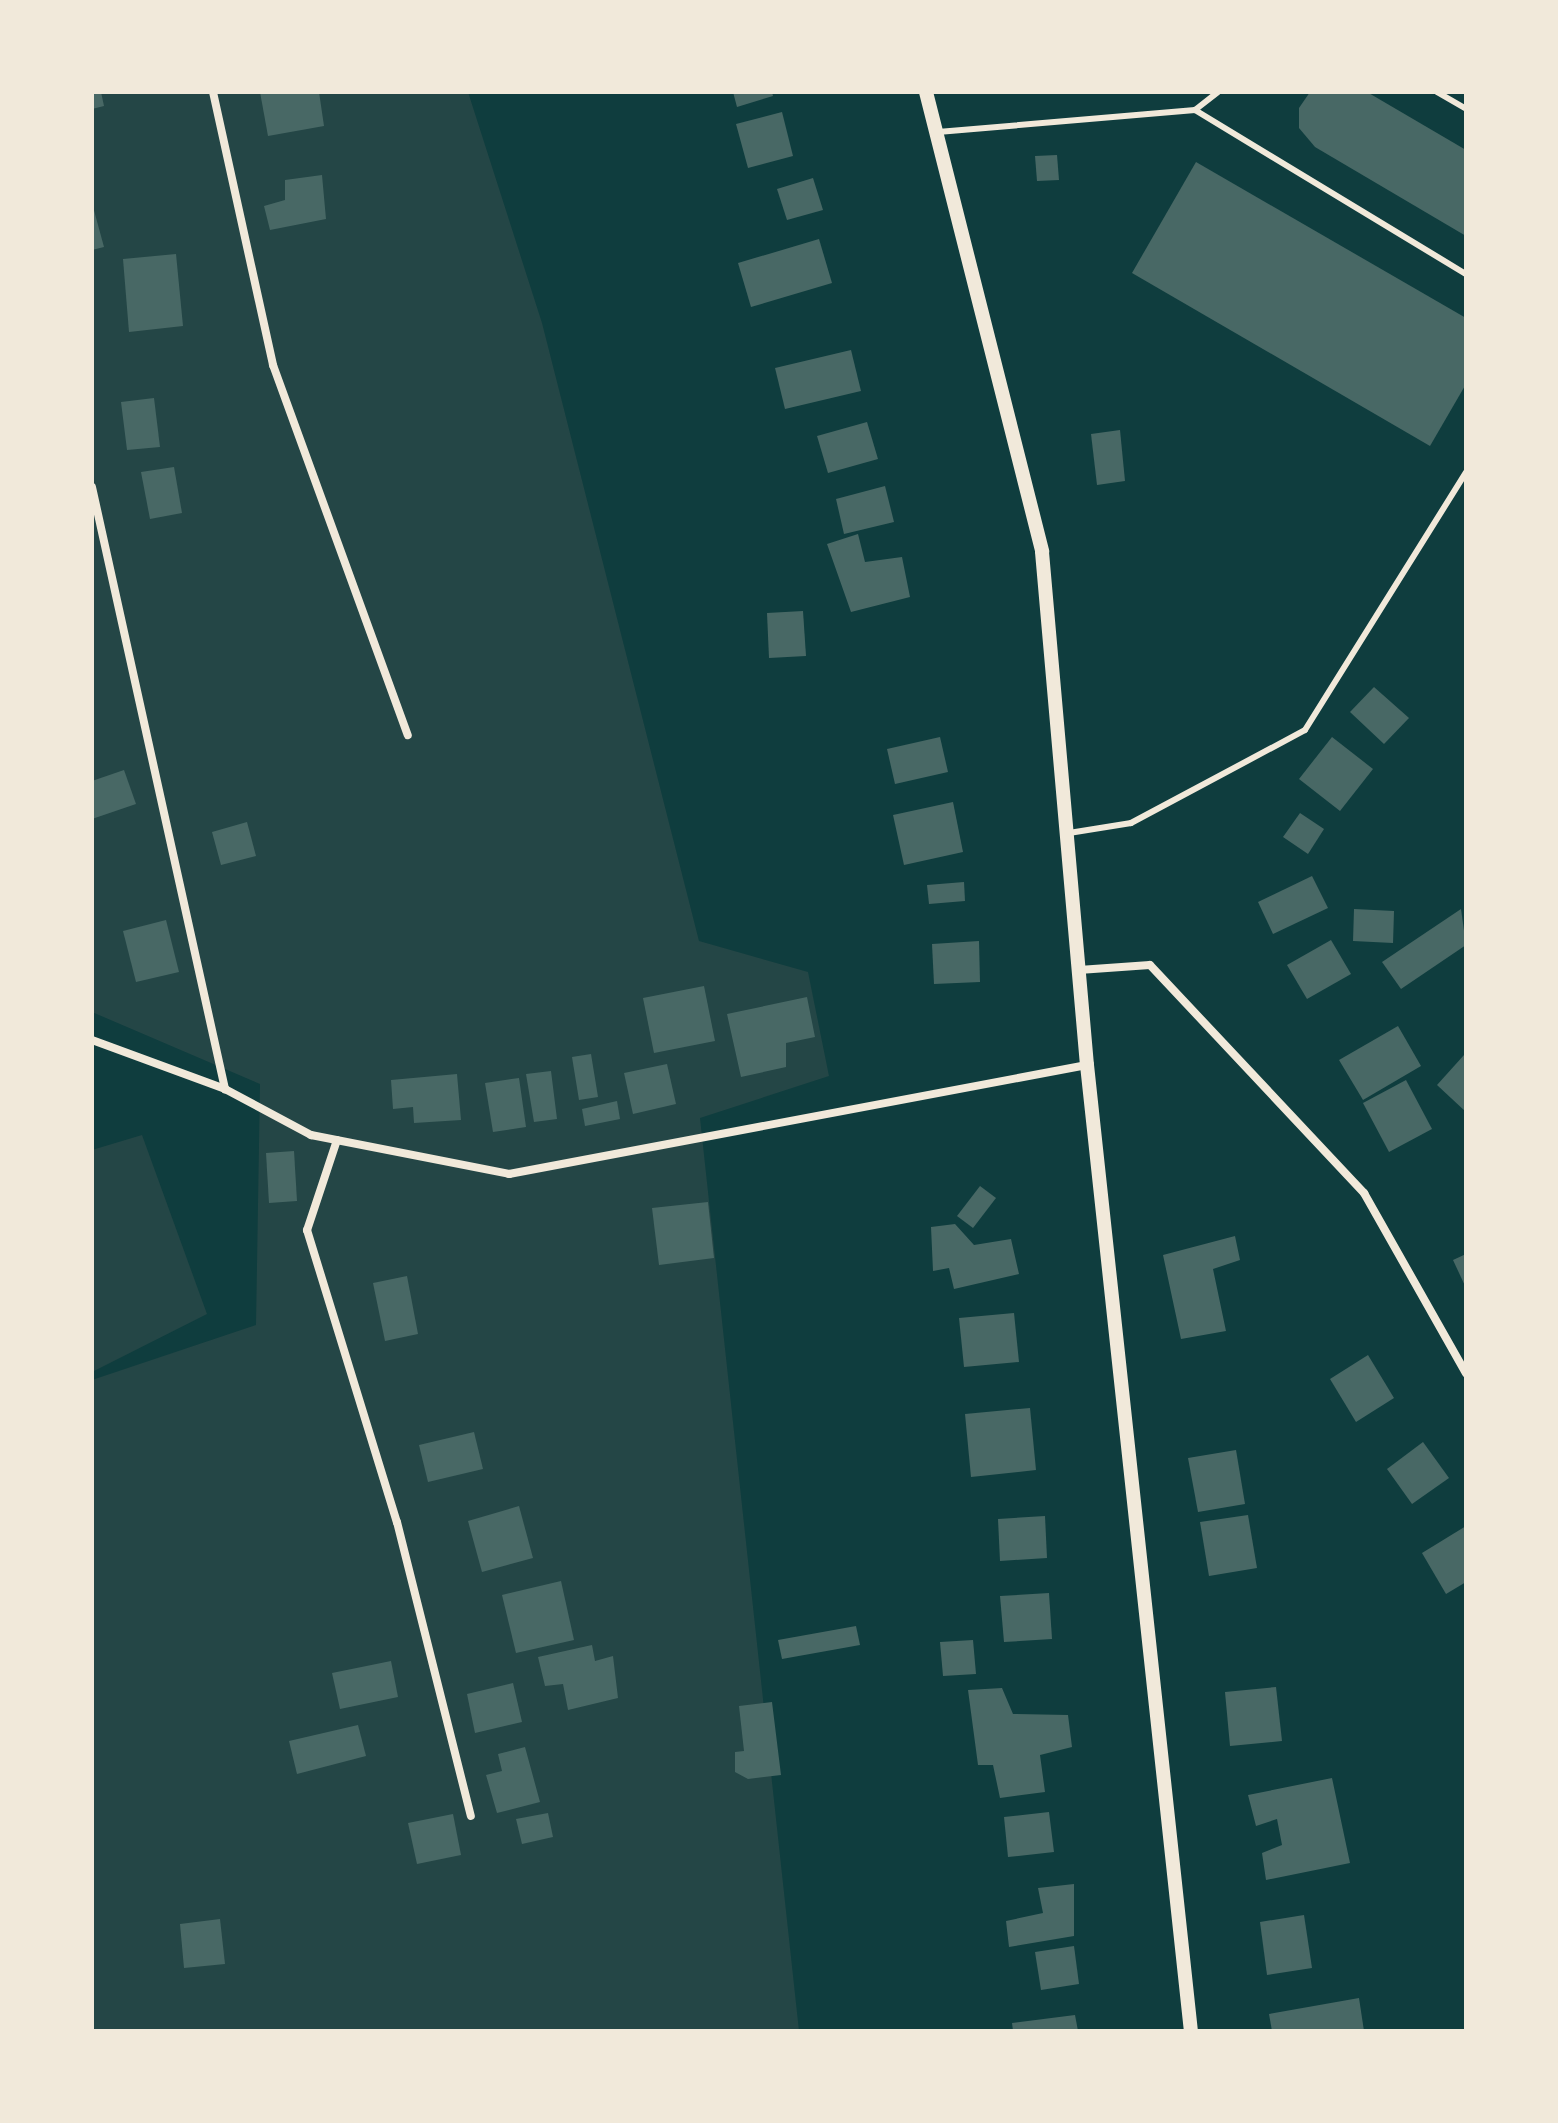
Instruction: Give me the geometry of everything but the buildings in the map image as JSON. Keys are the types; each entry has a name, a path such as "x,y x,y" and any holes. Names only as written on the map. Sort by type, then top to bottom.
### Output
{"street":[{"path":"213,92 273,365 408,735"},
{"path":"926,92 1042,552 1087,1065 1191,2031"},
{"path":"92,487 225,1089"},
{"path":"1079,970 1150,965 1364,1193 1466,1373"},
{"path":"92,1040 225,1089 311,1135 509,1174 1087,1065"},
{"path":"337,1140 307,1230 397,1522 471,1816"}],"lane":[{"path":"938,132 1195,110 1218,92"},
{"path":"1437,92 1466,109"},
{"path":"1195,110 1466,274"},
{"path":"1069,833 1131,823 1305,730 1466,472"}],"shaded area":[{"path":"92,92 468,92 542,323 699,941 808,972 829,1076 700,1118 799,2031 92,2031 92,1380 256,1325 260,1084 92,1012"},
{"path":"142,1135 207,1314 92,1372 92,1150"}]}
